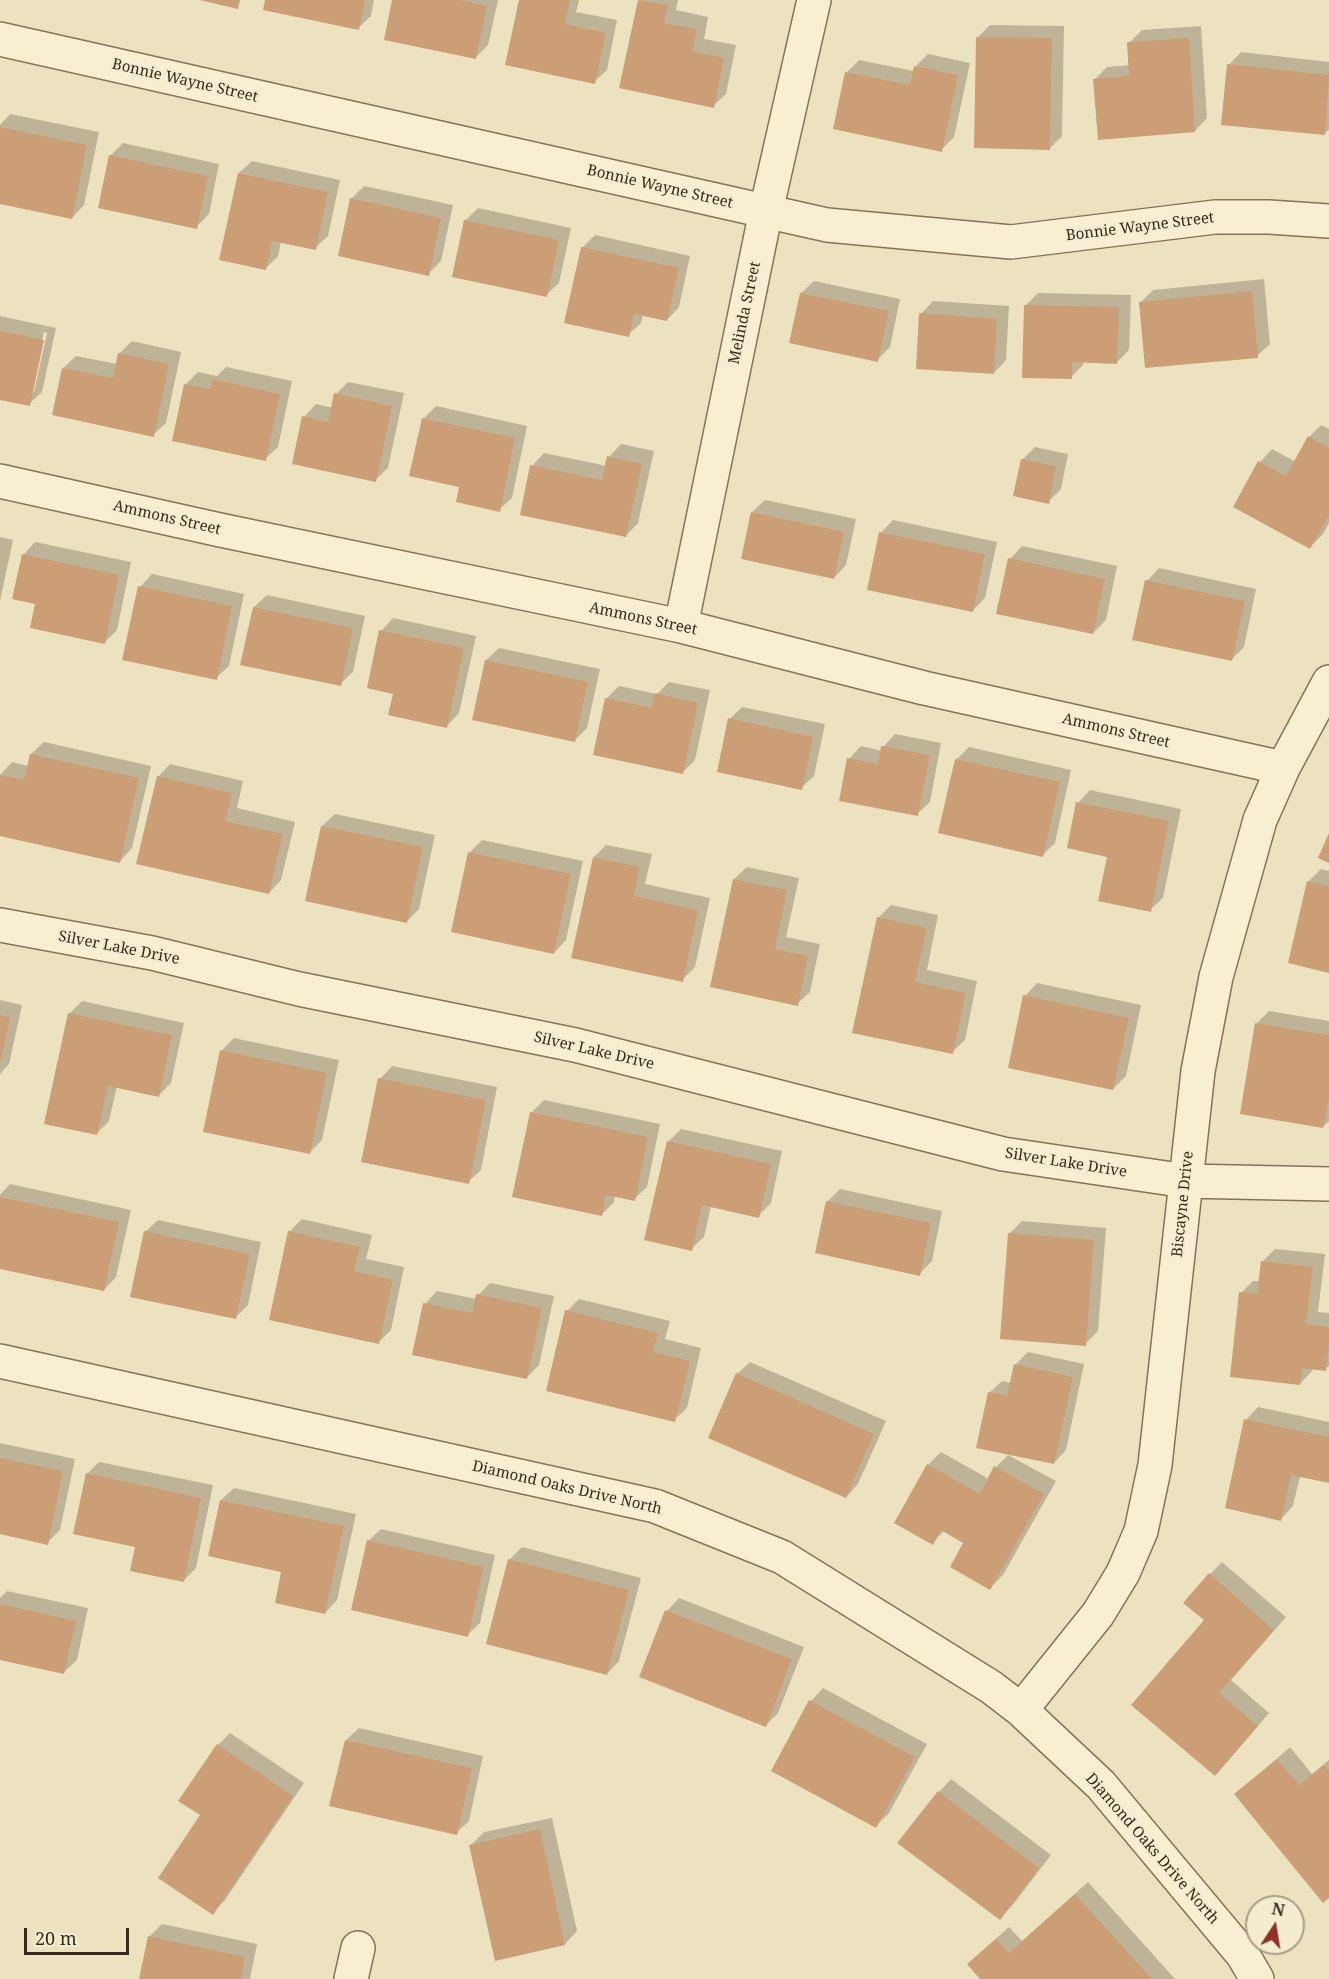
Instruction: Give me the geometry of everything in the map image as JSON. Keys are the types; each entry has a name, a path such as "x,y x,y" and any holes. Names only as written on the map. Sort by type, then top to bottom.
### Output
{"street":[{"name":"Melinda Street","path":"681,626 766,211 814,0"},
{"name":"Bonnie Wayne Street","path":"0,39 827,225 1011,242 1215,217 1269,217 1329,221"},
{"name":"Ammons Street","path":"0,481 220,530 681,626 924,688 1283,768"},
{"name":"Biscayne Drive","path":"1020,1710 1098,1614 1123,1573 1141,1531 1155,1465 1198,1071 1216,977 1260,820 1283,768 1329,682"},
{"name":"Silver Lake Drive","path":"0,925 152,953 299,989 575,1045 1003,1154 1186,1181 1329,1185"},
{"name":"Diamond Oaks Drive North","path":"0,1361 655,1506 782,1557 991,1687 1020,1710 1101,1785 1243,1955 1257,1979"}],"building":[{"path":"200,0 240,0 238,9"},
{"path":"265,0 365,0 359,30 263,10"},
{"path":"392,0 461,0 487,6 476,59 384,40"},
{"path":"519,0 570,0 565,24 606,33 595,84 505,65"},
{"path":"638,0 668,5 664,23 697,29 692,51 724,58 714,108 619,88"},
{"path":"976,37 1052,38 1050,150 974,148"},
{"path":"1189,38 1195,132 1098,140 1093,79 1129,76 1127,42"},
{"path":"1227,64 1329,75 1325,135 1221,125"},
{"path":"914,66 958,75 942,152 833,129 845,72 910,85"},
{"path":"0,127 87,145 72,219 0,204"},
{"path":"109,155 208,176 197,229 98,208"},
{"path":"238,173 328,192 316,250 272,241 266,270 219,260"},
{"path":"350,198 441,218 429,276 338,256"},
{"path":"464,220 559,240 547,297 452,277"},
{"path":"581,247 679,268 667,321 634,314 629,337 564,323"},
{"path":"1252,291 1258,358 1145,368 1139,302"},
{"path":"800,293 889,311 878,362 789,343"},
{"path":"1024,305 1119,307 1117,364 1072,362 1072,379 1022,378"},
{"path":"919,313 997,319 994,374 916,369"},
{"path":"0,331 44,340 30,406 0,400"},
{"path":"118,353 169,364 154,437 52,415 62,368 113,378"},
{"path":"212,379 280,394 266,461 172,441 184,384 210,389"},
{"path":"334,393 392,406 376,482 292,464 302,416 328,422"},
{"path":"422,418 515,438 500,512 456,502 459,487 409,476"},
{"path":"1308,436 1329,448 1329,515 1310,549 1233,507 1258,461 1286,476"},
{"path":"607,456 642,464 626,537 520,515 530,465 602,480"},
{"path":"1021,459 1056,466 1049,504 1013,496"},
{"path":"751,512 844,532 834,579 741,559"},
{"path":"879,532 985,554 973,612 867,590"},
{"path":"22,554 119,575 105,644 30,628 35,604 12,599"},
{"path":"1008,558 1105,579 1093,634 996,614"},
{"path":"1145,580 1245,601 1232,661 1132,640"},
{"path":"138,586 232,606 217,680 122,660"},
{"path":"253,607 353,628 341,686 240,665"},
{"path":"379,630 464,648 447,728 388,715 393,694 367,688"},
{"path":"485,660 588,682 575,742 472,720"},
{"path":"655,693 698,703 683,774 593,755 605,698 652,708"},
{"path":"728,718 813,737 802,790 717,772"},
{"path":"881,746 930,755 918,816 839,801 847,758 878,764"},
{"path":"30,754 139,778 120,863 0,836 0,775 24,780"},
{"path":"955,759 1060,782 1043,857 938,833"},
{"path":"157,776 232,793 225,821 283,834 269,894 136,864"},
{"path":"1076,802 1169,821 1151,912 1098,901 1107,857 1067,848"},
{"path":"321,826 423,847 407,923 305,901"},
{"path":"1329,833 1329,863 1318,858"},
{"path":"468,852 571,874 554,954 451,932"},
{"path":"593,857 640,867 634,896 698,910 683,982 571,958"},
{"path":"733,879 787,890 775,949 808,956 798,1006 710,987"},
{"path":"1307,881 1329,886 1329,973 1288,963"},
{"path":"877,917 927,928 915,982 966,993 953,1054 852,1033"},
{"path":"1023,995 1129,1018 1113,1090 1008,1068"},
{"path":"68,1013 172,1035 159,1097 108,1086 97,1135 44,1124"},
{"path":"0,1015 10,1017 1,1061 0,1061"},
{"path":"1255,1023 1329,1035 1329,1099 1323,1128 1240,1114"},
{"path":"220,1050 327,1073 310,1154 203,1132"},
{"path":"378,1078 486,1100 469,1184 361,1162"},
{"path":"530,1112 648,1137 635,1201 606,1195 602,1216 512,1197"},
{"path":"667,1141 771,1164 759,1218 702,1205 692,1251 644,1240"},
{"path":"0,1197 119,1222 104,1291 0,1269"},
{"path":"826,1201 931,1223 920,1276 815,1253"},
{"path":"144,1231 250,1254 236,1319 130,1297"},
{"path":"288,1231 360,1247 354,1271 393,1280 379,1344 269,1320"},
{"path":"1008,1233 1094,1240 1086,1346 1000,1339"},
{"path":"1261,1261 1313,1267 1306,1324 1329,1327 1326,1371 1302,1368 1300,1385 1230,1377 1239,1292 1257,1294"},
{"path":"476,1294 542,1308 527,1379 412,1355 423,1303 472,1313"},
{"path":"565,1310 658,1333 653,1352 690,1361 675,1422 546,1391"},
{"path":"1014,1364 1073,1377 1054,1464 976,1448 988,1392 1007,1396"},
{"path":"736,1373 874,1434 846,1498 708,1438"},
{"path":"1244,1419 1329,1437 1329,1483 1291,1475 1281,1521 1225,1508"},
{"path":"0,1458 63,1471 48,1545 0,1534"},
{"path":"927,1464 980,1494 994,1466 1044,1494 990,1590 950,1567 963,1543 941,1530 933,1545 894,1523"},
{"path":"86,1473 201,1498 184,1582 130,1571 135,1547 73,1534"},
{"path":"220,1500 344,1526 325,1614 275,1603 281,1572 208,1556"},
{"path":"367,1540 484,1567 468,1637 351,1610"},
{"path":"508,1559 629,1590 607,1675 486,1644"},
{"path":"1209,1573 1274,1630 1219,1693 1258,1726 1215,1776 1131,1705 1204,1620 1183,1603"},
{"path":"0,1604 76,1621 64,1674 0,1660"},
{"path":"665,1610 792,1659 766,1727 639,1677"},
{"path":"809,1700 915,1757 876,1828 771,1771"},
{"path":"345,1740 472,1768 457,1835 329,1806"},
{"path":"217,1744 293,1796 213,1915 158,1878 200,1815 178,1801"},
{"path":"1277,1759 1299,1785 1324,1765 1329,1771 1329,1898 1323,1903 1234,1794"},
{"path":"938,1791 1039,1868 1000,1920 897,1843"},
{"path":"540,1829 565,1945 495,1961 469,1845"},
{"path":"1075,1894 1152,1979 980,1979 967,1964 996,1939 1009,1953"},
{"path":"148,1936 245,1957 241,1979 139,1979"}]}
